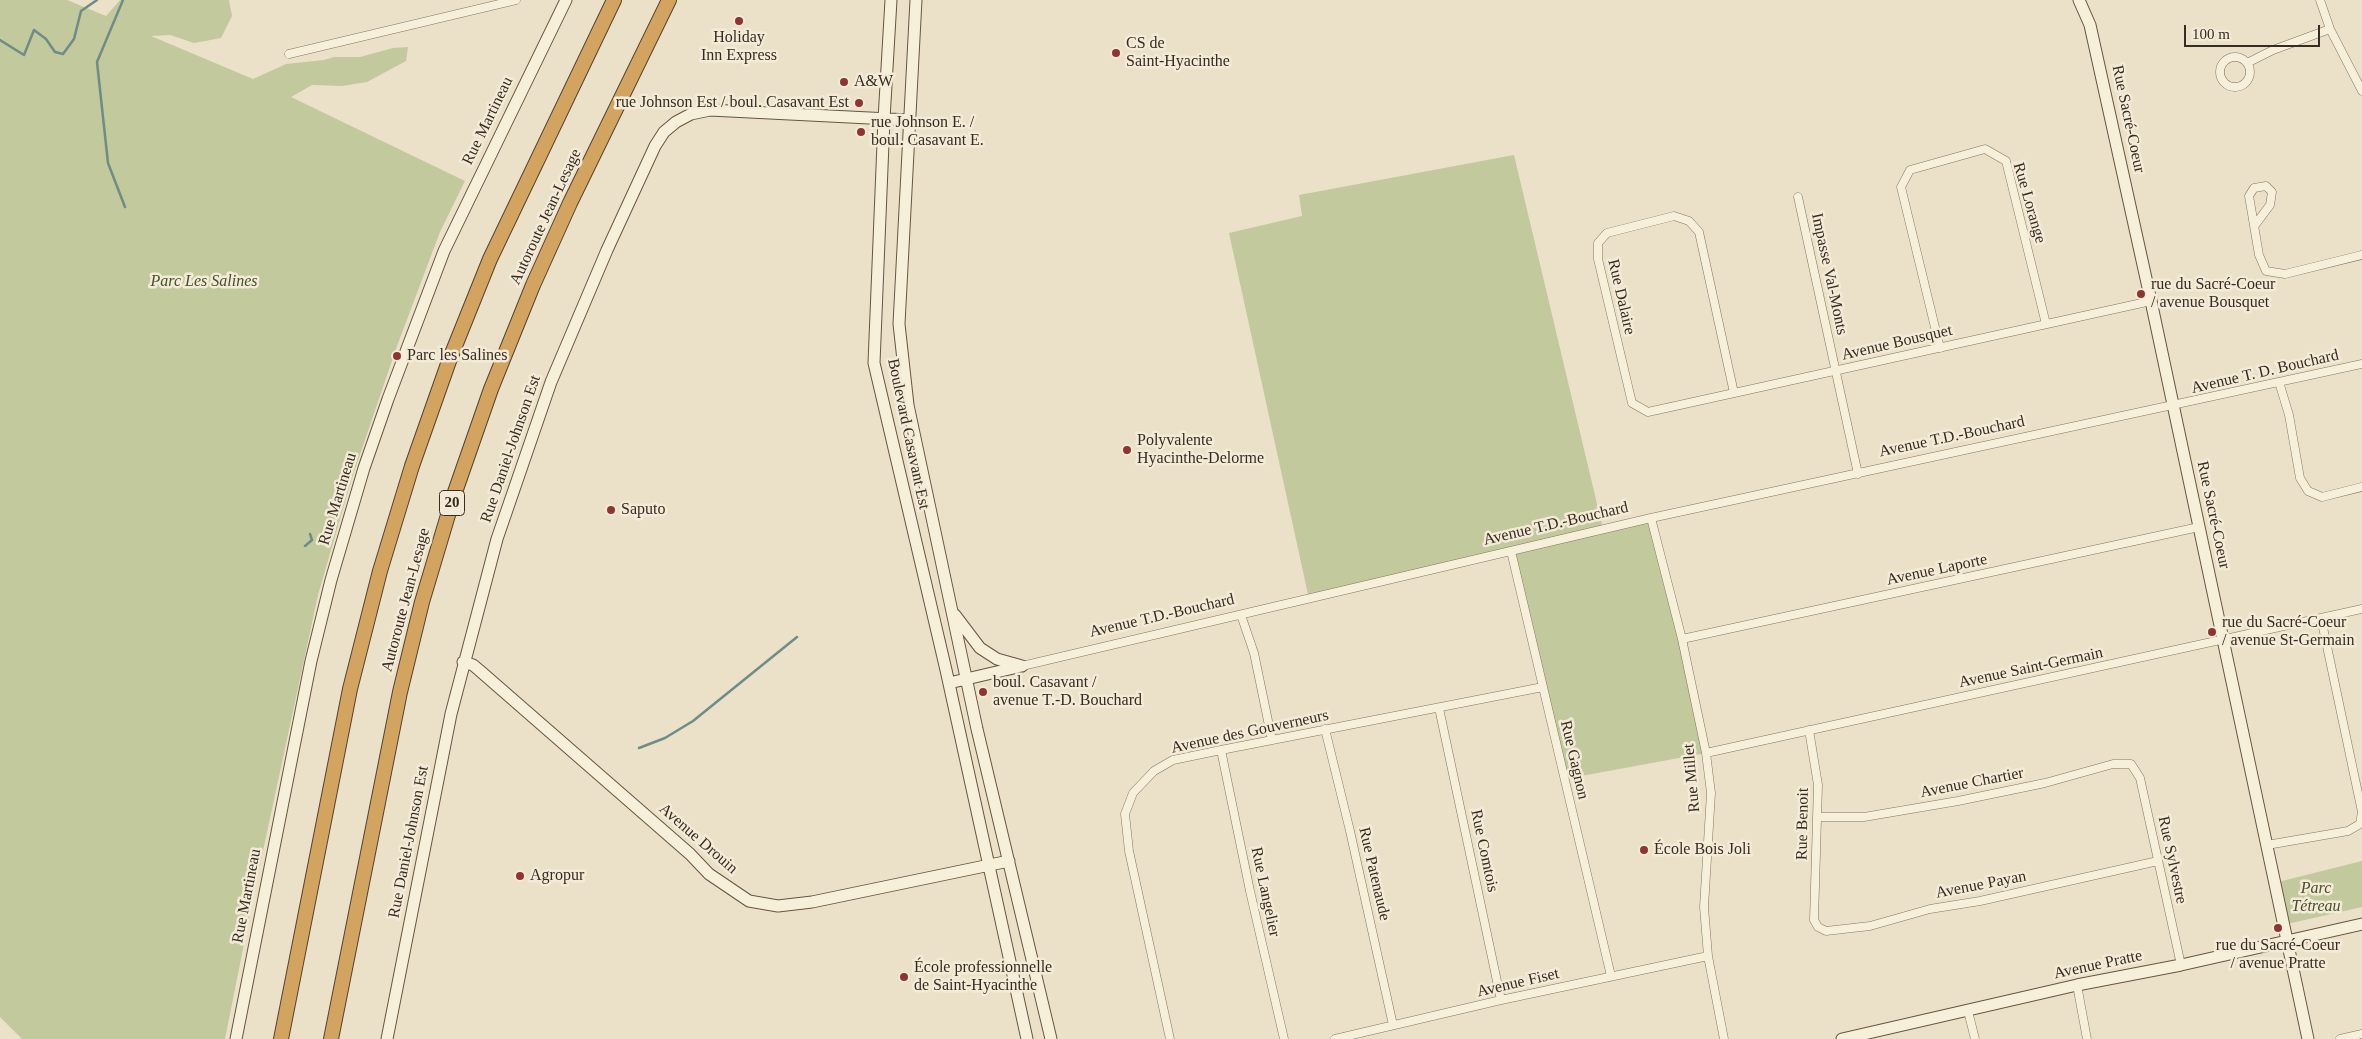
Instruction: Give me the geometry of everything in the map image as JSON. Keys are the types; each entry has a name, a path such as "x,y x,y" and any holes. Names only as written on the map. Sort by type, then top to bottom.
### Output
{"highway":[{"name":"Autoroute Jean-Lesage","path":"281,1039 350,689 380,571 412,466 442,379 486,268 614,0"},
{"name":"Autoroute Jean-Lesage","path":"332,1039 400,692 427,584 460,478 491,388 540,268 669,0"}],"street":[{"path":"290,54 516,0"},
{"name":"Rue Martineau","path":"236,1039 308,674 333,573 364,468 398,369 444,251 566,0"},
{"name":"Boulevard Casavant Est","path":"891,0 874,363 948,683 1027,1039"},
{"name":"Boulevard Casavant Est","path":"916,0 899,324 908,405 968,678 977,729 1051,1039"},
{"name":"Rue Sacré-Coeur","path":"2079,0 2090,25 2151,301 2308,1039"},
{"path":"2320,0 2330,29 2362,91"},
{"path":"2247,63 2273,50 2330,29"},
{"name":"Rue Daniel-Johnson Est","path":"387,1039 442,760 464,662 499,532 543,402 648,158 661,136 681,119 710,110 910,120"},
{"name":"Rue Lorange","path":"1940,348 1901,187 1910,170 1985,149 2006,161 2046,324"},
{"path":"2255,225 2270,205 2272,192 2266,186 2254,188 2248,196 2255,225 2259,255 2266,271 2285,274 2362,256"},
{"name":"Impasse Val-Monts","path":"1798,197 1858,474"},
{"name":"Rue Dalaire","path":"1648,412 1632,403 1598,259 1598,243 1607,234 1674,216 1689,221 1699,232 1734,393"},
{"name":"Avenue Bousquet","path":"1648,412 2151,301"},
{"name":"Avenue T. D. Bouchard","path":"2173,406 2362,364"},
{"path":"2278,382 2289,415 2300,478 2308,491 2322,497 2362,487"},
{"name":"Avenue T.D.-Bouchard","path":"948,683 1651,518 2173,406"},
{"name":"Rue Millet","path":"1651,518 1682,639 1706,753 1710,793 1704,907 1708,956 1724,1039"},
{"name":"Avenue Laporte","path":"1682,639 2199,527"},
{"name":"Rue Gagnon","path":"1511,551 1611,976"},
{"name":"Avenue Saint-Germain","path":"1706,753 2362,609"},
{"path":"952,610 980,648 997,659 1022,666"},
{"path":"1241,614 1254,653 1272,740"},
{"path":"2267,845 2348,831 2360,824 2362,812 2322,618"},
{"name":"Avenue Drouin","path":"464,662 473,665 479,670 690,854 709,874 749,901 778,906 812,902 989,866"},
{"name":"Avenue des Gouverneurs","path":"1170,1039 1128,851 1125,814 1133,793 1154,771 1173,760 1543,687"},
{"name":"Rue Comtois","path":"1439,708 1501,1000"},
{"name":"Rue Patenaude","path":"1325,730 1350,831 1393,1025"},
{"name":"Rue Benoit","path":"1809,730 1818,785 1814,920"},
{"name":"Rue Langelier","path":"1221,750 1250,891 1284,1039"},
{"name":"Avenue Chartier","path":"1817,817 1864,817 1958,801 2045,783 2114,764 2131,764"},
{"name":"Rue Sylvestre","path":"2131,764 2140,778 2180,965"},
{"path":"989,866 1008,861"},
{"name":"Avenue Payan","path":"1814,920 1818,927 1826,931 1870,926 1930,909 1980,901 2158,861"},
{"name":"Avenue Pratte","path":"1842,1039 2077,985 2180,965 2362,924"},
{"name":"Avenue Fiset","path":"1335,1039 1501,1000 1708,956"},
{"path":"2077,985 2087,1039"},
{"path":"1968,1011 1975,1039"},
{"path":"2340,1039 2362,1034"}],"green space":[{"name":"Parc Les Salines","path":"0,0 67,0 106,16 120,0 229,0 232,16 221,38 194,43 170,35 151,36 253,79 286,64 324,60 334,57 360,57 393,48 408,47 406,61 367,82 342,86 312,85 291,97 465,181 440,232 397,346 352,478 318,595 225,1039 22,1039 0,1017"},
{"path":"1514,155 1603,529 1651,518 1706,753 1565,779 1511,551 1309,599 1229,233 1302,216 1299,195"},
{"name":"Parc Tétreau","path":"2362,861 2362,907 2287,924 2278,882"}],"waterway":[{"path":"0,40 24,55 34,30 46,39 55,52 63,54 74,39 81,11 97,0"},
{"path":"123,0 97,62 108,163 125,207"},
{"path":"305,546 312,540 310,534"},
{"path":"639,748 665,738 693,721 797,637"}],"place":[{"name":"Holiday Inn Express","path":"739,21"},
{"name":"CS de Saint-Hyacinthe","path":"1116,53"},
{"name":"A&W","path":"844,82"},
{"name":"rue Johnson Est / boul. Casavant Est","path":"859,103"},
{"name":"rue Johnson E. / boul. Casavant E.","path":"861,132"},
{"name":"rue du Sacré-Coeur / avenue Bousquet","path":"2141,294"},
{"name":"Parc les Salines","path":"397,356"},
{"name":"Polyvalente Hyacinthe-Delorme","path":"1127,450"},
{"name":"Saputo","path":"611,510"},
{"name":"rue du Sacré-Coeur / avenue St-Germain","path":"2212,632"},
{"name":"boul. Casavant / avenue T.-D. Bouchard","path":"983,692"},
{"name":"École Bois Joli","path":"1644,850"},
{"name":"Agropur","path":"520,876"},
{"name":"rue du Sacré-Coeur / avenue Pratte","path":"2278,928"},
{"name":"École professionnelle de Saint-Hyacinthe","path":"904,977"}]}
